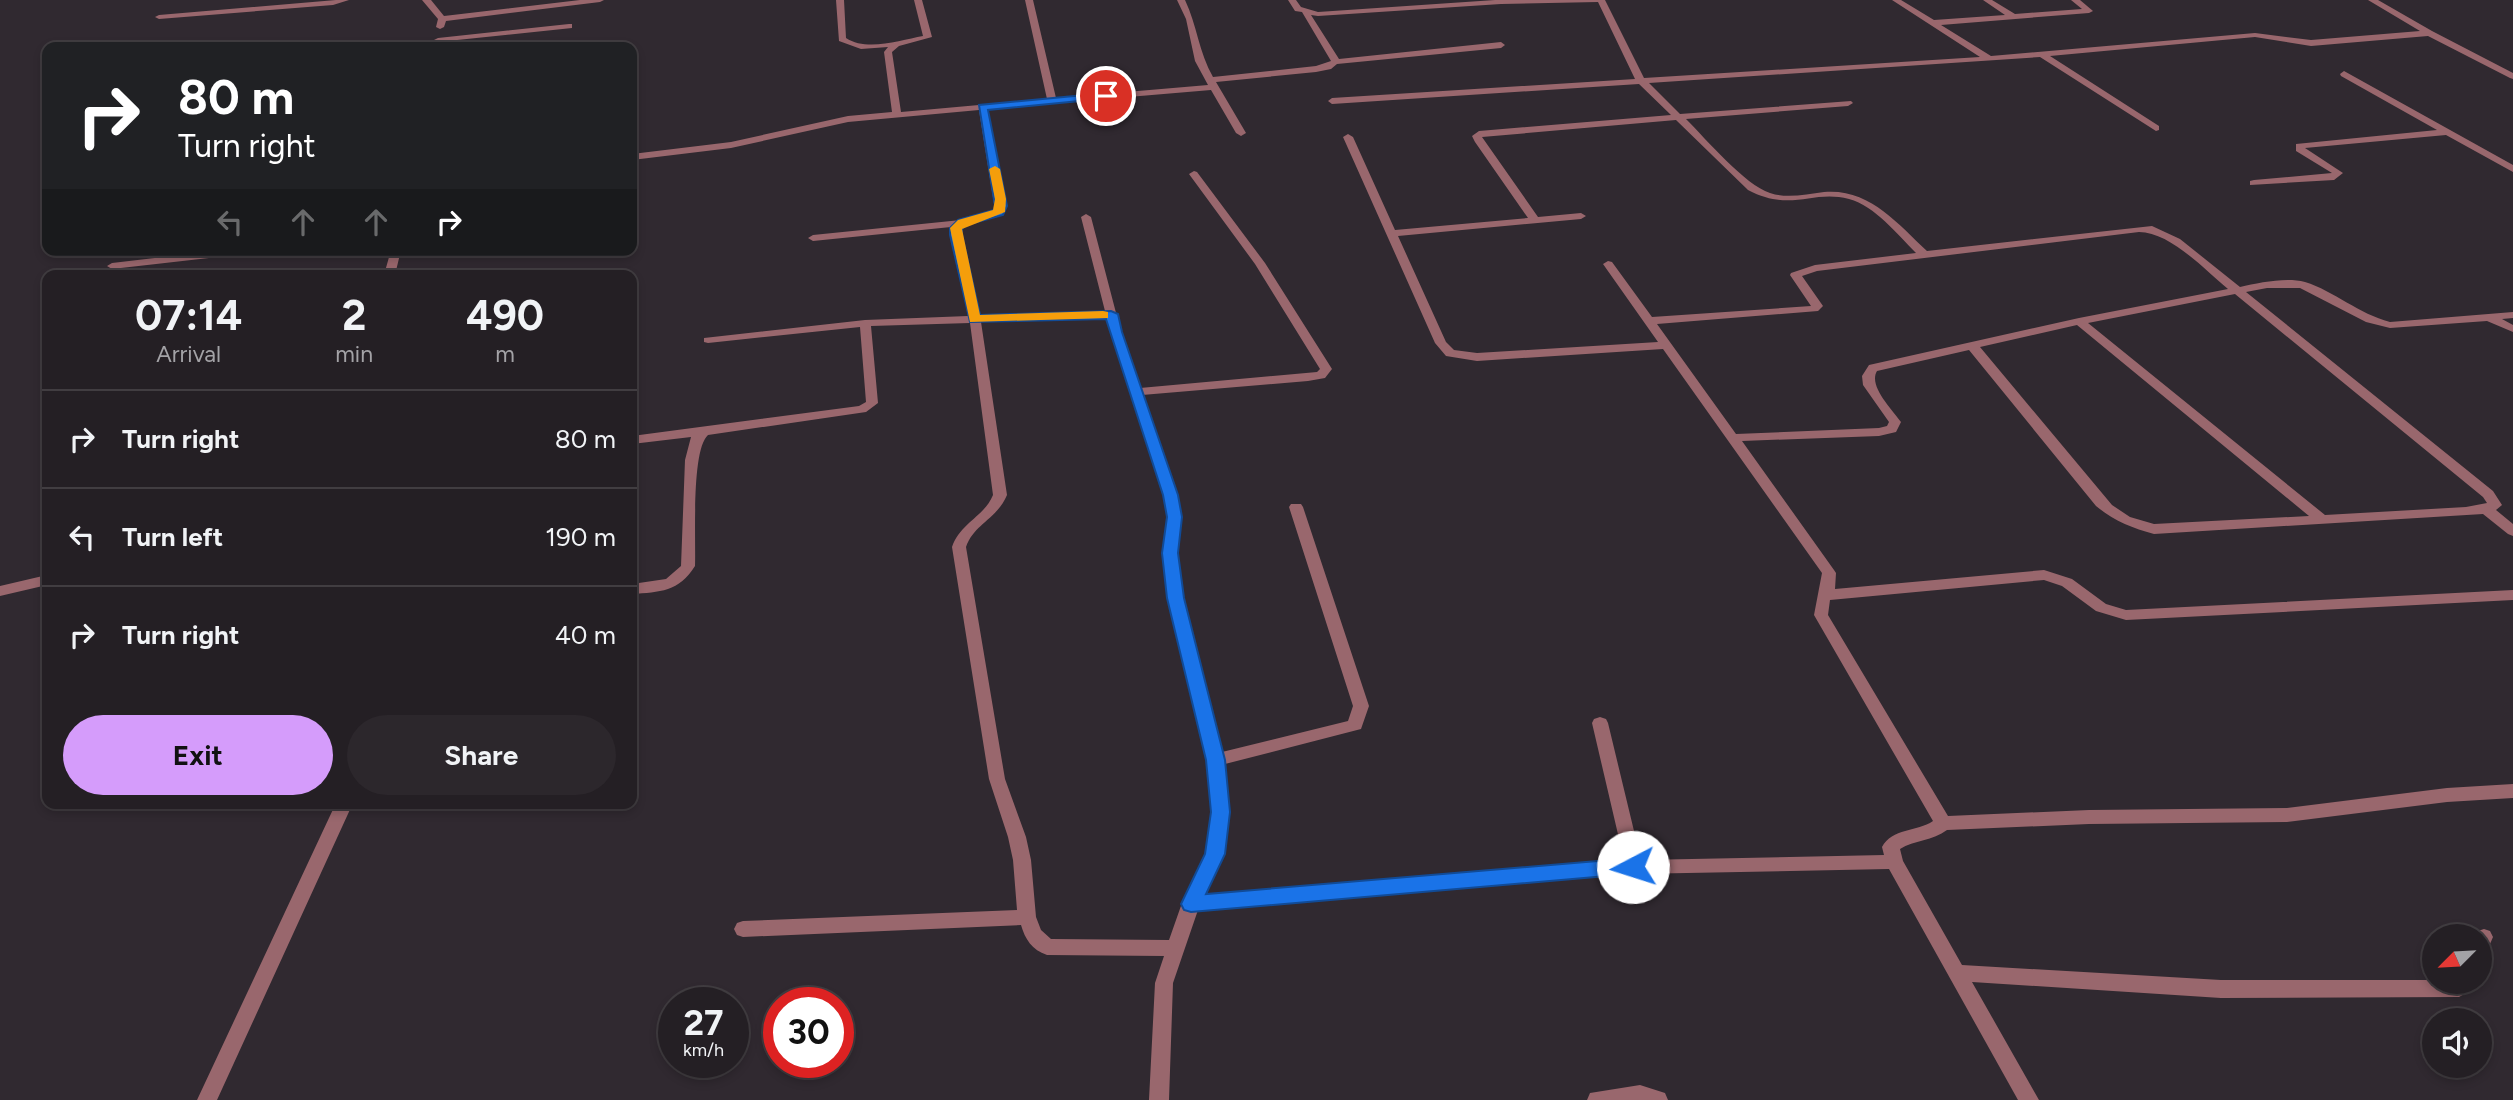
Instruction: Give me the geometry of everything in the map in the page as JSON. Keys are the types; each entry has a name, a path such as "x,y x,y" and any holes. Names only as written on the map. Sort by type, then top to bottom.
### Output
{"street":[{"path":"159,17 345,0"},
{"path":"426,0 442,19 438,42"},
{"path":"442,19 600,0"},
{"path":"840,0 842,38 848,44 859,46 896,44 928,37 918,0"},
{"path":"1029,0 1052,101"},
{"path":"1181,0 1191,19 1199,61 1241,132"},
{"path":"1292,0 1298,9 1306,13 1501,2 1601,0 1640,80 1752,188 1763,196 1794,200 1850,196 1871,207 1925,255"},
{"path":"1896,0 1989,60"},
{"path":"1987,0 2014,17"},
{"path":"1931,23 2089,11 2076,0"},
{"path":"2372,0 2513,76"},
{"path":"1306,13 1335,62"},
{"path":"453,42 569,26"},
{"path":"1332,101 1989,60 2255,35 2299,43 2429,33"},
{"path":"896,44 888,52 897,114"},
{"path":"637,156 707,149 823,123 1212,83 1328,67 1335,62 1501,45"},
{"path":"2043,55 2156,128"},
{"path":"2344,74 2513,169"},
{"path":"1535,220 1477,136 1494,131 1847,103"},
{"path":"813,238 962,223 999,212 1001,206 983,107"},
{"path":"2254,183 2334,177 2338,173 2307,155 2299,146 2447,132"},
{"path":"1348,137 1441,344 1450,354 1477,357 1665,345"},
{"path":"1135,391 1308,377 1321,375 1326,369 1260,263 1194,174"},
{"path":"1392,233 1581,216"},
{"path":"1086,217 1111,314 1170,495 1174,517 1170,553 1175,598 1216,760 1220,812 1215,854 1191,904 1164,983 1159,1100"},
{"path":"962,223 956,228 956,235 975,320 1000,495 996,507 962,533 959,547 997,779 1017,836 1022,860 1027,917 1033,935 1047,947 1175,948"},
{"path":"1649,321 1815,309 1817,306 1794,275 1801,271 2152,229 2176,241 2235,292 2488,494 2495,505 2486,509 2154,528 2132,524 2116,516 2101,503 1972,345"},
{"path":"112,266 200,256"},
{"path":"1608,264 1732,439 1820,557 1829,573 1831,586 1820,604 1821,615 1943,823"},
{"path":"1732,439 1879,432 1892,429 1895,422 1870,385 1868,376 1873,368 2079,321 2267,285 2301,285 2370,320 2390,325 2513,315"},
{"path":"708,340 865,323 1111,314"},
{"path":"2490,317 2513,329"},
{"path":"2079,321 2322,519"},
{"path":"637,439 862,409 872,403 865,323"},
{"path":"637,588 671,585 682,577 688,566 691,460 696,439 704,432"},
{"path":"1216,760 1355,724 1361,706 1296,508"},
{"path":"2486,509 2513,531"},
{"path":"1827,596 2044,575 2070,582 2097,607 2111,614 2126,615 2513,595"},
{"path":"0,591 42,581"},
{"path":"1600,723 1633,867"},
{"path":"2029,1100 1894,862 1891,847 1898,839 1936,831 1943,823 2089,817 2287,816 2447,794 2513,790"},
{"path":"207,1100 342,809"},
{"path":"1191,904 1633,867 1894,862"},
{"path":"743,929 1027,917"},
{"path":"1957,973 2221,989 2422,989"},
{"path":"1608,1099 1640,1095 1658,1100"}],"slow traffic":[{"path":"995,169 1001,199 999,212 962,223 956,228 975,320 1103,315"}],"route":[{"path":"1106,96 983,107 1001,206 999,212 962,223 956,228 956,235 975,320 1111,314 1170,495 1174,517 1170,553 1175,598 1216,760 1220,812 1215,854 1191,904 1633,867"}]}
